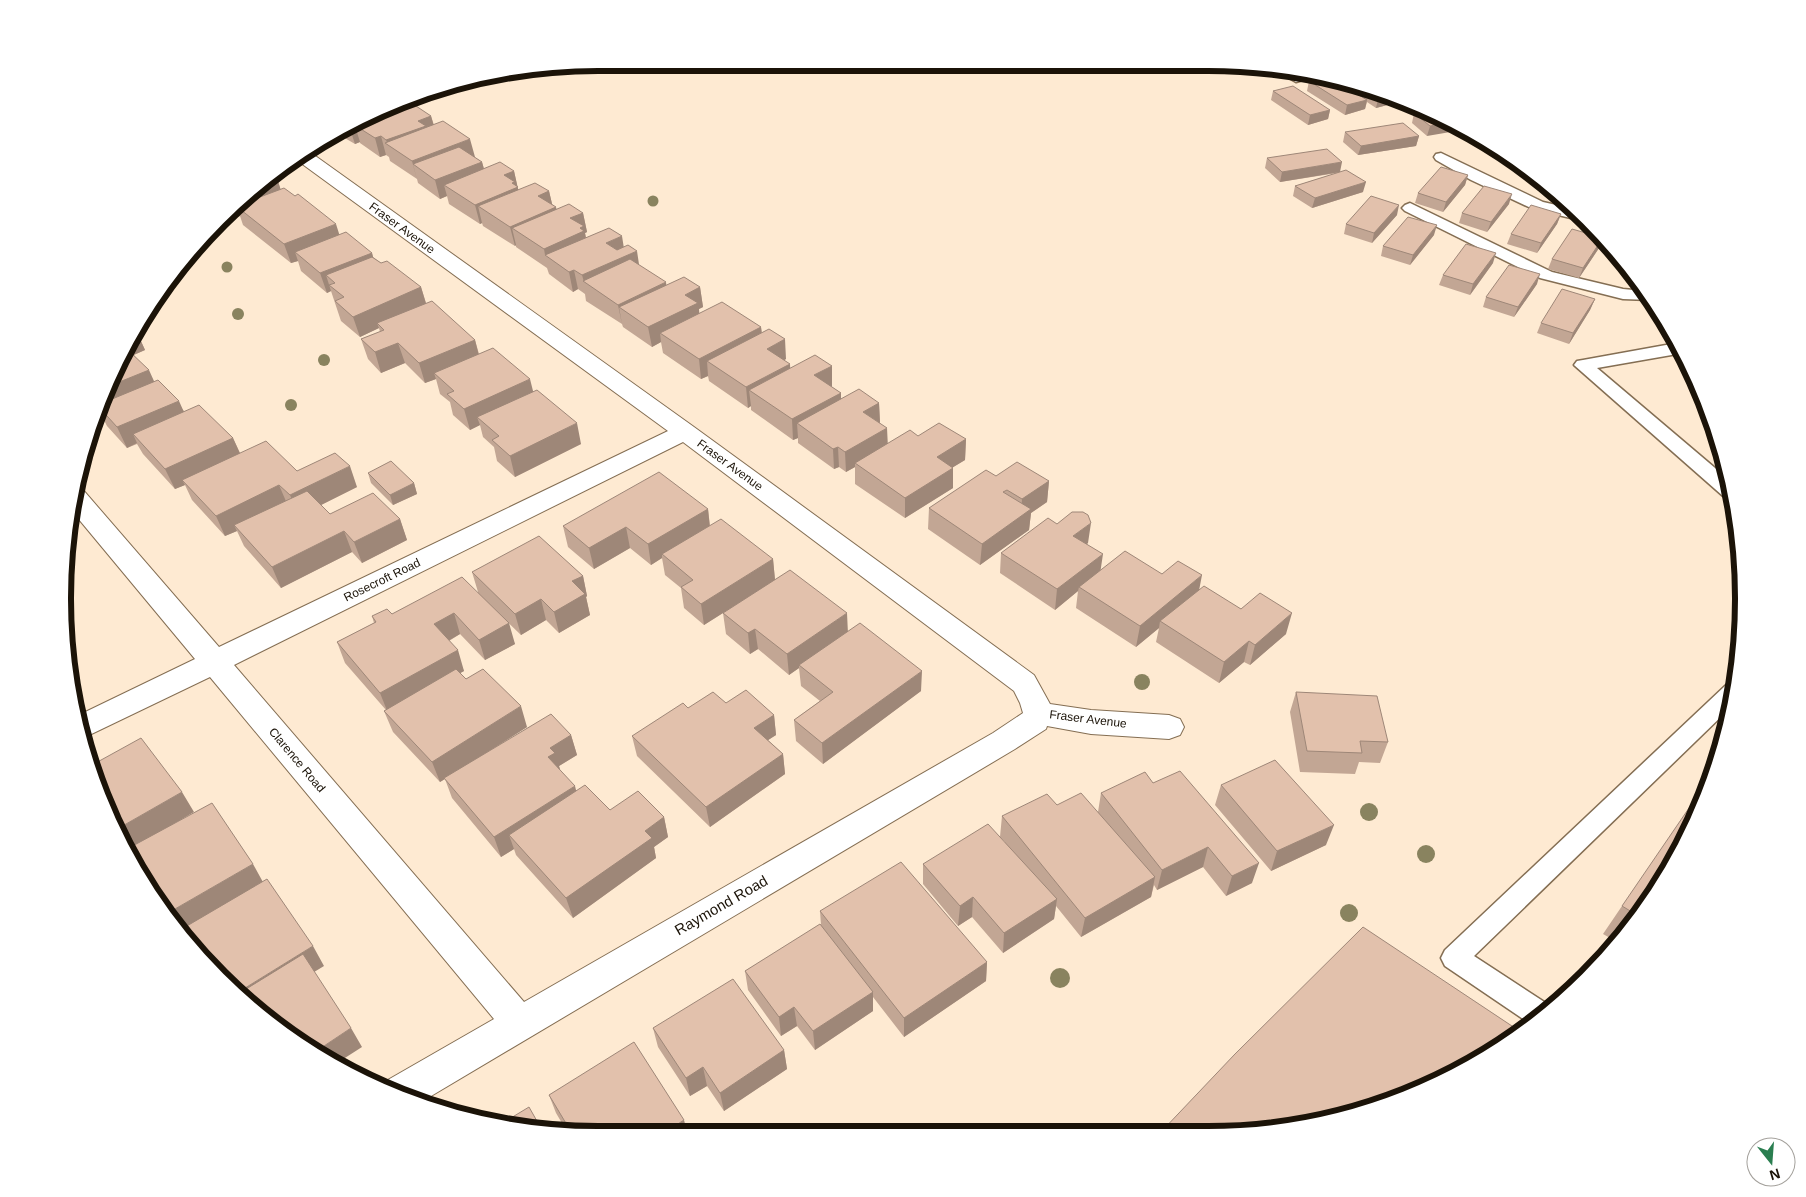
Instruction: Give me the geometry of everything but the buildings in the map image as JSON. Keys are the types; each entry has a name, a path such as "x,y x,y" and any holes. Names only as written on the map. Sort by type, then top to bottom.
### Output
{"street":[{"name":"Fraser Avenue","path":"307,159 685,432 1024,683 1035,702 1038,713 1091,722 1169,727"},
{"name":"Rosecroft Road","path":"86,724 685,432"},
{"name":"Clarence Road","path":"80,503 519,1023"},
{"name":"Raymond Road","path":"406,1090 1010,737 1035,721 1038,713"}],"lane":[{"path":"1441,157 1476,177 1538,206 1565,212"},
{"path":"1410,208 1546,275 1623,294 1638,295"},
{"path":"1672,349 1583,365 1722,484"},
{"path":"1535,1011 1454,958 1725,699"}]}
